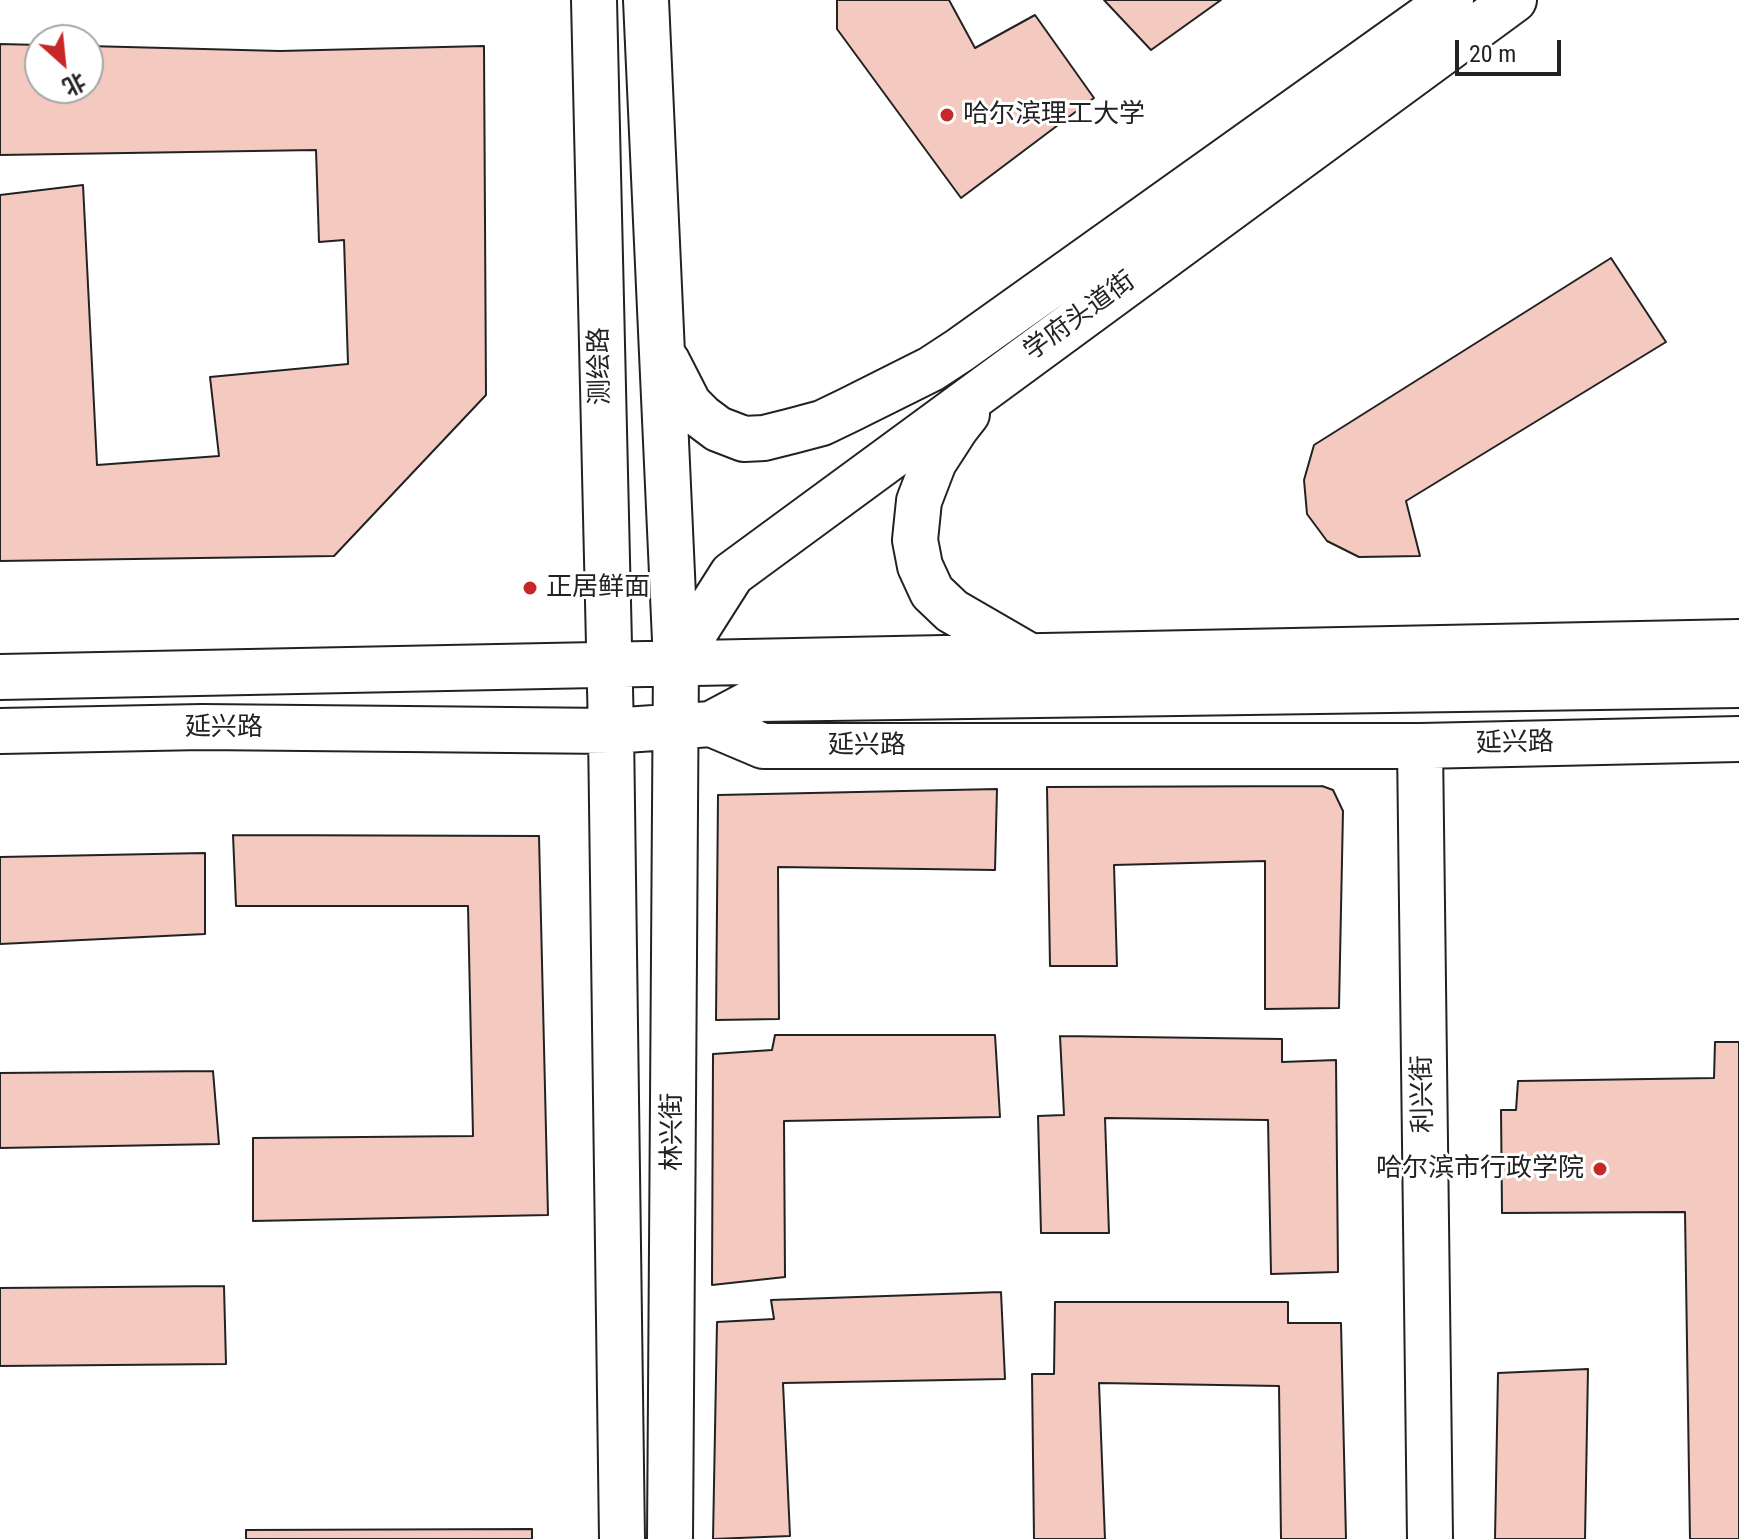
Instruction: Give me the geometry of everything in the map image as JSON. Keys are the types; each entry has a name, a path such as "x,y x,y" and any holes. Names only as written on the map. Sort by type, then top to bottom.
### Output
{"main road":[{"name":"测绘路","path":"594,0 611,731"},
{"path":"646,0 676,662 694,725 758,699 1739,685"},
{"name":"学府头道街","path":"662,352 689,404 718,429 744,439 764,438 822,423 931,369 960,350 1451,0"},
{"name":"学府头道街","path":"676,662 732,574 1514,0"},
{"path":"1004,372 956,428 934,462 919,501 915,540 920,566 932,592 952,611 1028,655"},
{"name":"延兴路","path":"0,677 1739,642"},
{"name":"延兴路","path":"0,731 202,727 611,731 694,725 763,746 1420,746 1739,739"},
{"name":"林兴街","path":"670,1539 694,725"},
{"path":"611,731 622,1539"},
{"name":"利兴街","path":"1420,746 1430,1539"}],"building":[{"path":"837,0 949,0 975,48 1035,15 1094,98 961,198 837,29"},
{"path":"1104,0 1221,0 1151,50"},
{"path":"0,44 24,45 24,104 104,104 104,46 280,51 484,46 486,395 334,556 0,561 0,195 83,185 97,465 219,456 210,377 348,364 344,240 319,242 316,150 0,155"},
{"path":"1611,258 1666,342 1406,501 1420,556 1359,557 1327,541 1307,514 1304,480 1314,445"},
{"path":"1322,786 1333,790 1343,811 1339,1008 1265,1009 1265,861 1114,865 1117,966 1050,966 1047,787"},
{"path":"997,789 995,870 778,867 779,1019 716,1020 718,795"},
{"path":"233,835 539,836 548,1215 253,1221 253,1138 473,1136 468,906 236,906"},
{"path":"205,853 205,934 0,944 0,857"},
{"path":"775,1035 995,1035 1000,1117 784,1121 785,1277 712,1285 713,1054 772,1050"},
{"path":"1060,1036 1282,1039 1282,1062 1336,1060 1338,1272 1271,1274 1268,1120 1105,1118 1109,1233 1041,1233 1038,1116 1064,1115"},
{"path":"1715,1042 1739,1042 1739,1539 1690,1539 1685,1212 1502,1213 1501,1110 1516,1110 1518,1081 1714,1078"},
{"path":"213,1071 219,1144 0,1148 0,1073"},
{"path":"224,1286 226,1364 0,1366 0,1288"},
{"path":"1001,1292 1005,1379 783,1383 790,1536 713,1539 717,1322 774,1319 771,1300"},
{"path":"1055,1302 1288,1302 1288,1323 1341,1323 1346,1539 1281,1539 1279,1386 1099,1383 1105,1539 1034,1539 1032,1374 1054,1374"},
{"path":"1588,1369 1585,1539 1495,1539 1498,1373"},
{"path":"532,1529 532,1539 246,1539 246,1530"}],"place":[{"name":"哈尔滨理工大学","path":"947,115"},
{"name":"正居鲜面","path":"530,588"},
{"name":"哈尔滨市行政学院","path":"1600,1169"}]}
